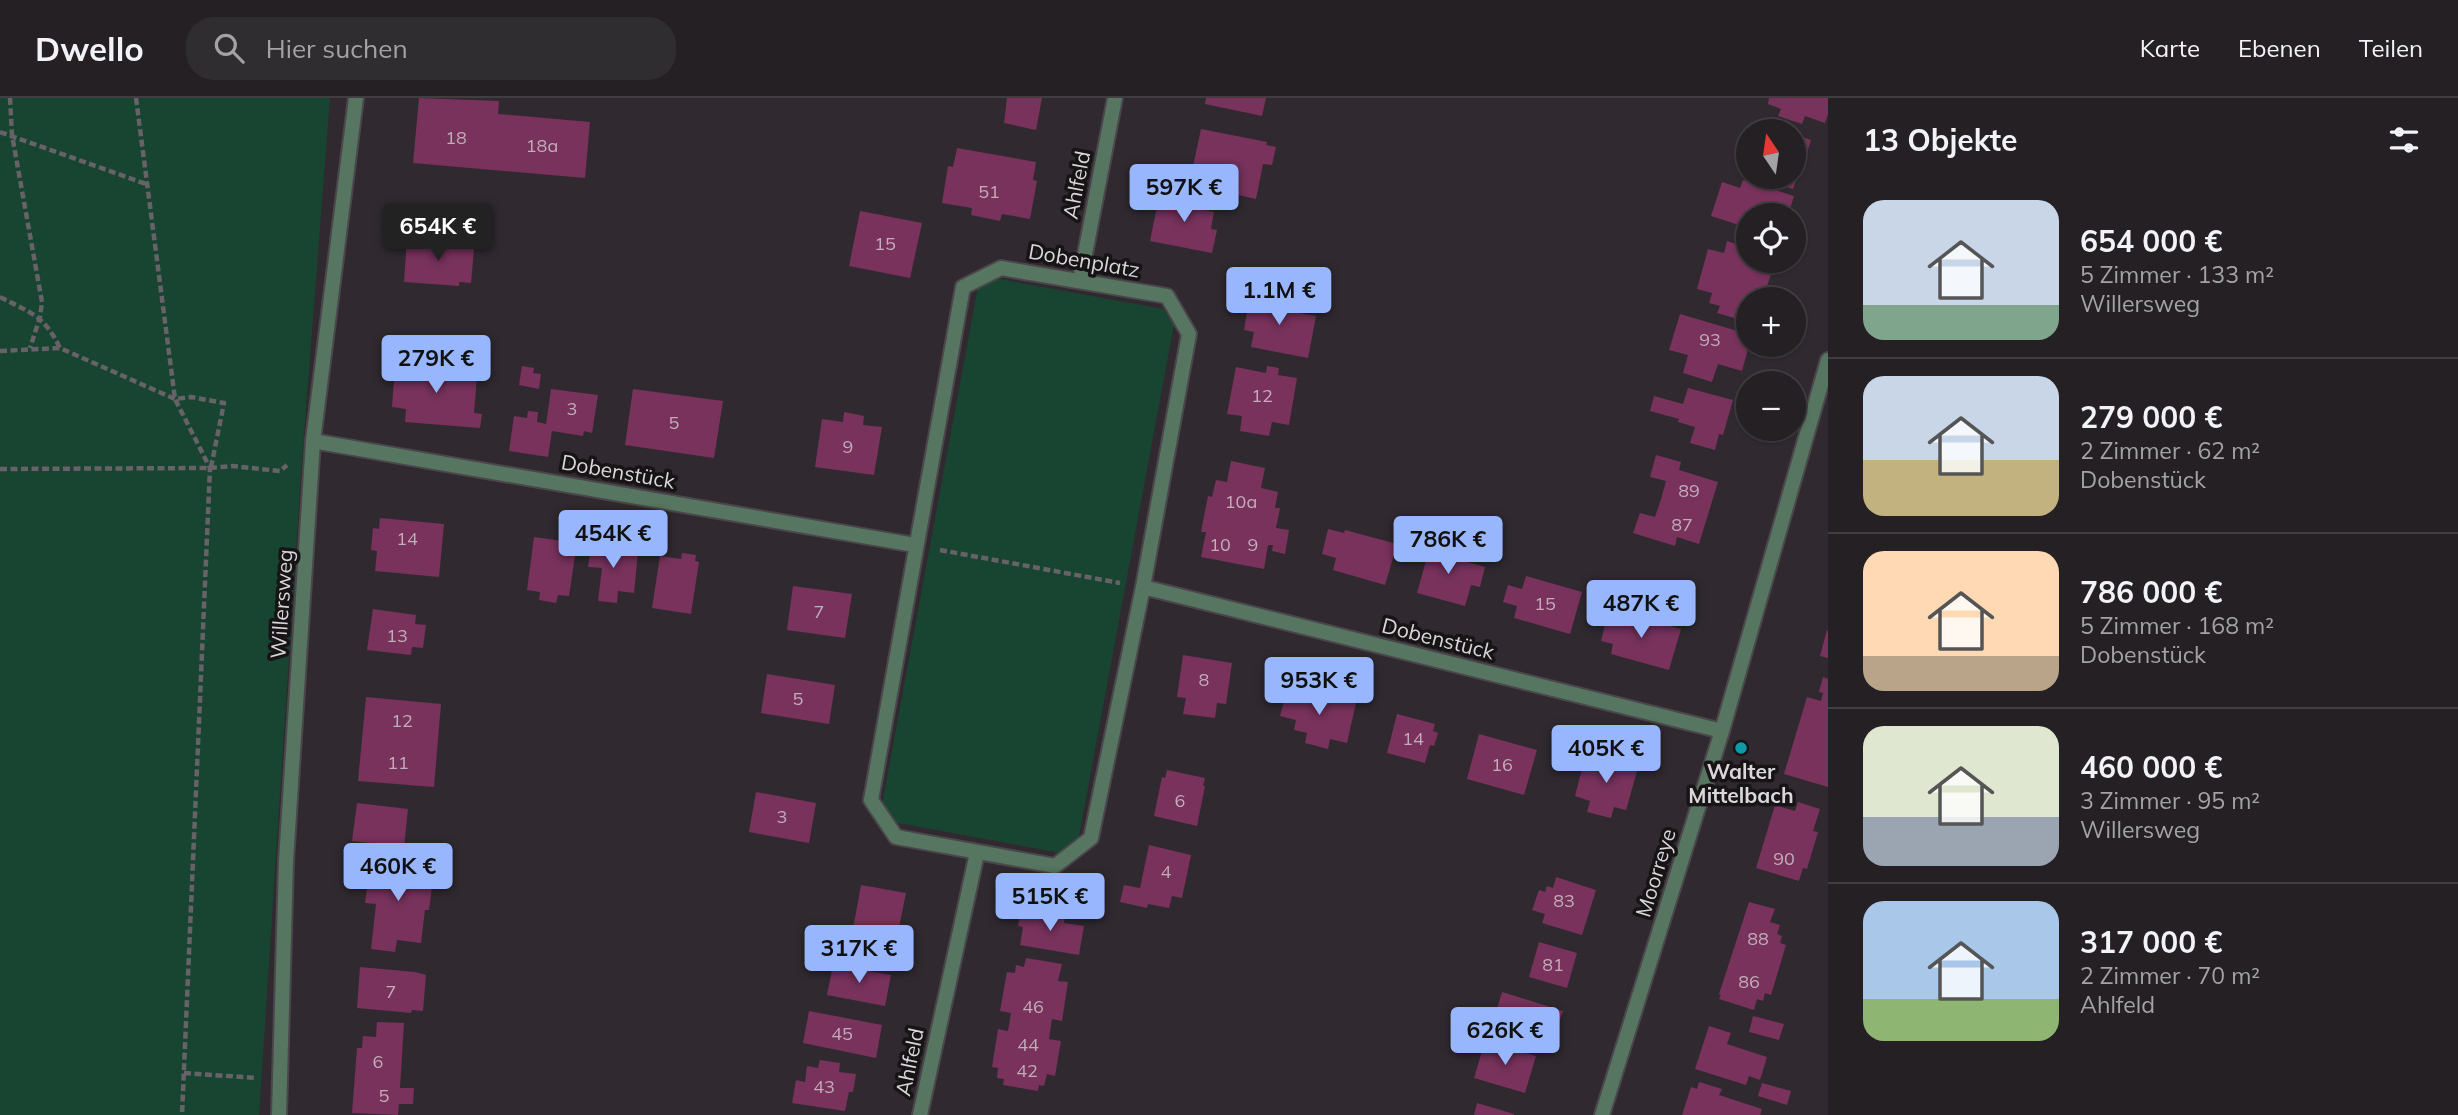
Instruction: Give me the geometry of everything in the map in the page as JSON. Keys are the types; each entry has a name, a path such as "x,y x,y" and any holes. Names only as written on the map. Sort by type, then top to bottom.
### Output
{"street":[{"name":"Willersweg","path":"279,1115 286,861 313,441 356,98"},
{"name":"Ahlfeld","path":"1080,280 1115,98"},
{"name":"Dobenplatz","path":"1001,268 1080,280 1167,296 1189,334 1143,587 1091,838 1055,866 896,837 871,800 963,288 1001,268"},
{"name":"Moorreye","path":"1602,1115 1722,731 1828,360"},
{"name":"Dobenstück","path":"313,441 915,545"},
{"name":"Dobenstück","path":"1143,587 1722,731"},
{"name":"Ahlfeld","path":"920,1115 977,853"}],"path":[{"path":"10,98 12,135 42,302 30,348"},
{"path":"136,98 174,399 210,468"},
{"path":"0,132 149,185"},
{"path":"0,297 40,317 52,331 60,348"},
{"path":"0,351 60,348 174,399 191,397 224,403 210,468 183,1115"},
{"path":"0,469 232,466 280,471"},
{"path":"915,545 1143,587"},
{"path":"184,1073 233,1076"}],"green space":[{"path":"0,98 330,98 301,473 259,1115 0,1115"},
{"path":"993,278 1163,309 1174,324 1078,841 1061,853 893,822 882,805 978,287"}],"building":[{"path":"419,98 499,101 498,114 590,122 585,178 413,163"},
{"path":"1007,98 1042,98 1036,130 1004,123"},
{"path":"1206,98 1266,98 1262,116 1205,104"},
{"path":"1769,98 1828,98 1828,114 1825,123 1805,116 1804,119 1787,119 1778,116 1781,109 1768,104"},
{"path":"1201,129 1267,142 1266,145 1276,147 1272,165 1263,164 1256,199 1225,192 1228,178 1192,171"},
{"path":"1806,138 1811,140 1806,156"},
{"path":"957,148 1036,162 1033,180 1037,181 1030,219 1002,214 1000,221 971,215 972,208 942,203 948,166 953,167"},
{"path":"1722,182 1736,189 1772,189 1794,196 1792,203 1736,203 1736,224 1711,216"},
{"path":"1171,194 1206,201 1205,210 1214,212 1211,229 1217,230 1212,253 1150,241 1158,201 1169,203"},
{"path":"860,211 922,223 910,278 849,266"},
{"path":"407,240 462,244 462,248 474,249 471,283 459,282 459,286 404,282"},
{"path":"1727,241 1736,244 1736,273 1771,273 1767,287 1736,287 1736,318 1717,313 1720,306 1709,303 1712,293 1697,289 1708,249 1724,253"},
{"path":"1250,294 1295,303 1293,312 1316,316 1308,358 1251,347 1254,332 1244,330"},
{"path":"1680,314 1736,330 1736,357 1746,357 1742,371 1718,364 1712,382 1683,373 1688,355 1669,350"},
{"path":"421,359 446,361 448,374 477,377 474,413 482,414 480,428 405,422 406,409 392,407 395,365 421,367"},
{"path":"522,366 534,368 533,373 541,374 539,389 519,385"},
{"path":"1267,366 1279,368 1278,375 1297,378 1289,425 1272,422 1269,436 1240,431 1242,416 1227,414 1236,367 1266,373"},
{"path":"1688,388 1733,400 1723,435 1719,434 1715,450 1690,443 1695,427 1678,422 1679,419 1650,411 1654,396 1683,404"},
{"path":"551,389 598,395 592,433 584,431 583,436 552,431 548,457 509,451 514,416 527,418 528,411 538,412 537,422 546,424"},
{"path":"633,389 723,401 714,458 625,445"},
{"path":"844,412 864,416 863,425 882,427 874,475 815,467 822,419 843,422"},
{"path":"1656,455 1681,462 1679,470 1718,482 1699,544 1677,537 1675,546 1633,533 1640,513 1655,517 1661,499 1666,481 1650,477"},
{"path":"1231,461 1265,468 1261,488 1278,492 1275,508 1280,508 1276,528 1289,530 1285,554 1272,551 1273,545 1268,545 1264,569 1201,557 1206,532 1201,532 1208,496 1212,497 1216,480 1227,482"},
{"path":"380,518 444,524 439,577 375,571 377,551 371,550 373,528 379,529"},
{"path":"1328,529 1344,533 1345,530 1397,544 1385,585 1333,570 1336,558 1322,554"},
{"path":"534,537 577,543 569,596 558,595 556,603 539,600 540,592 527,590"},
{"path":"592,538 605,540 604,549 638,552 634,593 618,591 617,603 598,601 602,568 588,567"},
{"path":"1432,539 1449,544 1446,556 1485,567 1480,587 1471,585 1465,606 1417,593"},
{"path":"682,553 696,555 695,561 699,562 691,614 652,608 660,556 681,559"},
{"path":"1526,576 1582,592 1570,634 1514,618 1517,606 1503,602 1508,585 1522,589"},
{"path":"793,586 852,594 845,638 787,630"},
{"path":"373,609 416,615 415,624 426,625 423,648 412,647 411,655 367,650"},
{"path":"1608,612 1621,616 1622,613 1681,629 1669,670 1611,654 1613,644 1601,641"},
{"path":"1828,631 1828,658 1820,656"},
{"path":"1183,655 1232,663 1226,704 1217,703 1215,718 1183,714 1186,698 1177,697"},
{"path":"767,674 835,685 829,724 761,713"},
{"path":"1823,677 1828,679 1828,787 1784,774 1807,697 1821,701 1823,693 1819,692"},
{"path":"1287,689 1302,693 1303,690 1356,703 1347,743 1330,739 1328,749 1305,743 1307,733 1294,730 1296,720 1280,716"},
{"path":"366,697 441,704 434,787 358,781"},
{"path":"1397,714 1435,724 1433,731 1438,733 1434,746 1430,745 1425,763 1387,753"},
{"path":"1479,734 1537,750 1524,795 1467,779"},
{"path":"1586,754 1638,768 1626,810 1614,807 1611,818 1587,812 1590,801 1575,796"},
{"path":"1167,770 1205,778 1197,826 1154,816 1162,777 1165,778"},
{"path":"756,792 816,803 809,843 749,832"},
{"path":"1798,802 1820,809 1813,831 1818,832 1807,869 1803,868 1799,881 1756,868 1775,805 1795,811"},
{"path":"357,803 408,809 404,847 352,841"},
{"path":"1149,845 1191,855 1182,898 1172,896 1169,908 1148,904 1147,908 1120,902 1124,885 1140,888"},
{"path":"392,859 414,861 413,869 434,872 421,943 397,940 395,952 371,949 376,904 365,903 370,865 391,867"},
{"path":"1556,877 1596,890 1582,935 1542,923 1545,914 1532,910 1539,890 1545,892 1547,886 1553,888"},
{"path":"861,885 906,893 896,942 852,934"},
{"path":"1749,902 1775,909 1770,922 1780,925 1777,934 1782,936 1780,943 1786,945 1771,995 1765,993 1763,1001 1757,999 1754,1010 1719,999"},
{"path":"1021,910 1065,917 1064,923 1084,926 1079,955 1020,945 1023,927 1018,926"},
{"path":"1539,942 1577,953 1567,988 1529,977"},
{"path":"1026,958 1062,964 1058,981 1068,982 1062,1021 1052,1019 1049,1039 1061,1041 1055,1076 1047,1074 1044,1086 1039,1085 1038,1091 1003,1085 1004,1079 997,1078 998,1068 992,1067 998,1029 1008,1031 1011,1013 1000,1011 1007,972 1015,973 1016,965 1024,967"},
{"path":"833,965 891,975 885,1006 827,995"},
{"path":"360,967 426,975 423,1011 412,1010 411,1013 357,1008"},
{"path":"1502,992 1563,1011 1553,1041 1493,1023"},
{"path":"809,1011 882,1025 876,1058 803,1043"},
{"path":"1753,1016 1784,1024 1779,1040 1749,1032"},
{"path":"377,1022 404,1023 400,1088 414,1088 413,1104 399,1104 398,1115 352,1113 357,1048 362,1048 363,1036 376,1037"},
{"path":"1709,1026 1731,1033 1727,1044 1767,1057 1760,1080 1749,1076 1746,1085 1695,1069"},
{"path":"1485,1041 1536,1056 1525,1093 1474,1078"},
{"path":"820,1060 840,1063 839,1072 856,1074 853,1092 849,1092 845,1111 792,1103 796,1080 805,1082 807,1066 818,1068"},
{"path":"1699,1082 1722,1089 1719,1095 1762,1109 1760,1115 1682,1115 1691,1087 1697,1089"},
{"path":"1762,1083 1791,1091 1787,1105 1758,1096"},
{"path":"1477,1103 1514,1114 1514,1115 1474,1115"}],"place":[{"name":"Walter Mittelbach","path":"1741,748"}]}
